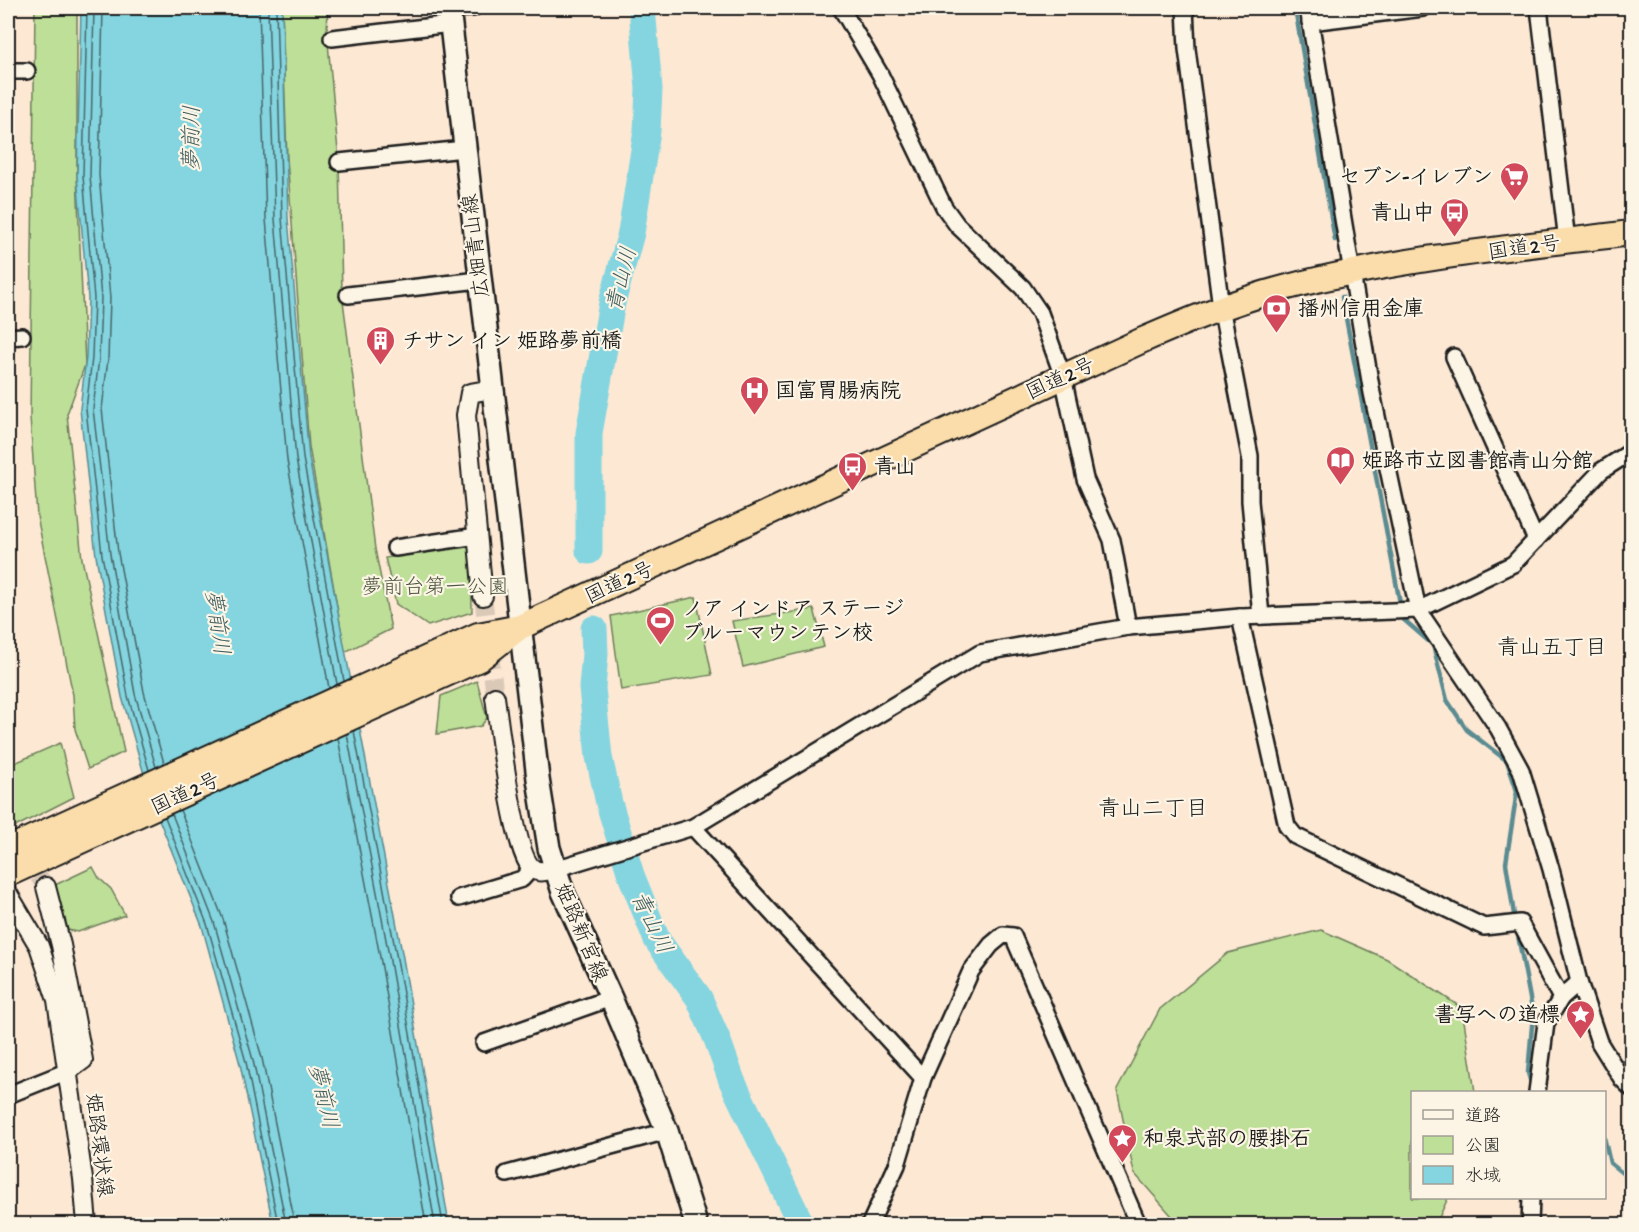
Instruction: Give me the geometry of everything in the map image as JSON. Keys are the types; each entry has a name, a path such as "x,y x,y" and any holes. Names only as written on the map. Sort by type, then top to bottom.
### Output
{"highway":[{"name":"国道2号","path":"8,849 105,818 417,688 479,659 520,627 1143,340 1221,308 1282,288 1353,272 1632,233"},
{"name":"国道2号","path":"8,874 105,818 412,664 477,635 520,627"}],"main road":[{"name":"広畑青山線","path":"449,14 520,627"},
{"name":"姫路新宮線","path":"520,627 542,813 555,869 580,933 611,998 667,1131 696,1224"}],"street":[{"path":"332,38 473,8"},
{"path":"841,8 880,74 945,207 957,225 1023,288 1040,313 1063,377 1084,479 1112,540 1128,627"},
{"path":"1185,8 1187,49 1221,308 1250,456 1250,501 1261,616"},
{"path":"1423,8 1309,15 1409,611 1498,728 1521,770 1551,869 1579,982 1599,1042 1622,1079 1632,1089"},
{"path":"1539,8 1567,241"},
{"path":"8,71 27,71"},
{"path":"339,162 464,148"},
{"path":"348,295 479,280"},
{"path":"1454,357 1536,540"},
{"path":"483,596 466,415 470,393 492,389"},
{"path":"495,697 514,818 527,862 539,872 555,869 693,827 980,653 1128,627 1240,617 1409,611 1513,564 1601,471 1632,451"},
{"path":"395,548 477,536"},
{"path":"1240,617 1287,826 1295,836 1484,927 1520,923 1561,998"},
{"path":"693,827 922,1078"},
{"path":"459,898 522,879 532,868"},
{"path":"8,1095 68,1071 83,1060 62,945 46,887"},
{"name":"姫路環状線","path":"8,894 39,946 57,1000 83,1179 87,1224"},
{"path":"870,1224 897,1165 922,1078 971,971 992,945 1004,935 1013,936 1138,1224"},
{"path":"1537,1091 1546,1023 1561,998 1579,982"},
{"path":"484,1043 611,998"},
{"path":"507,1174 667,1131"},
{"path":"1530,1224 1531,1199"}],"green space":[{"path":"35,8 77,8 77,176 85,365 67,414 82,559 124,752 88,769 75,729 73,695 37,516 30,417"},
{"path":"282,8 328,8 327,32 339,162 342,293 375,549 391,629 345,652 309,447 287,158"},
{"name":"夢前台第一公園","path":"471,545 472,612 428,626 396,604 385,558"},
{"name":"ノア インドア ステージ ブルーマウンテン校","path":"696,597 712,675 621,690 611,616"},
{"name":"ノア インドア ステージ ブルーマウンテン校","path":"814,609 824,647 743,667 732,621"},
{"path":"477,681 487,718 481,726 437,734 441,696"},
{"path":"60,743 74,797 15,827 8,814 8,766"},
{"path":"93,867 99,878 111,889 125,915 78,932 68,930 55,885"},
{"path":"1321,930 1387,959 1462,1008 1475,1091 1411,1091 1411,1199 1448,1199 1436,1224 1179,1224 1134,1173 1117,1090 1160,1009 1228,953"}],"water":[{"name":"夢前川","path":"81,8 282,8 288,218 309,458 403,958 449,1224 273,1224 240,1064 202,926 152,802 122,697 96,556 80,409 86,357 88,298 77,176"}],"waterway":[{"name":"青山川","path":"589,551 589,433 612,303 631,233 647,131 649,89 642,8"},
{"path":"1295,8 1335,240"},
{"path":"1342,297 1403,619 1433,645 1447,700 1467,730 1507,761 1517,791 1506,863 1515,921"},
{"name":"青山川","path":"594,629 595,654 592,688 599,757 609,803 631,875 657,940 699,998 732,1081 801,1224"},
{"path":"1517,930 1533,1014 1528,1073 1532,1086"},
{"path":"1606,1146 1610,1163 1632,1181"}],"tunnel":[{"path":"483,596 495,697"},
{"path":"8,831 46,887"}],"place":[{"name":"セブン-イレブン","path":"1514,202"},
{"name":"青山中","path":"1455,238"},
{"name":"播州信用金庫","path":"1277,334"},
{"name":"チサン イン 姫路夢前橋","path":"381,366"},
{"name":"国富胃腸病院","path":"754,416"},
{"name":"姫路市立図書館青山分館","path":"1341,486"},
{"name":"青山","path":"853,492"},
{"name":"ノア インドア ステージ ブルーマウンテン校","path":"661,646"},
{"name":"書写への道標","path":"1581,1040"},
{"name":"和泉式部の腰掛石","path":"1122,1164"}],"district":[{"name":"青山五丁目","path":"1552,646"},
{"name":"青山二丁目","path":"1153,807"}]}
